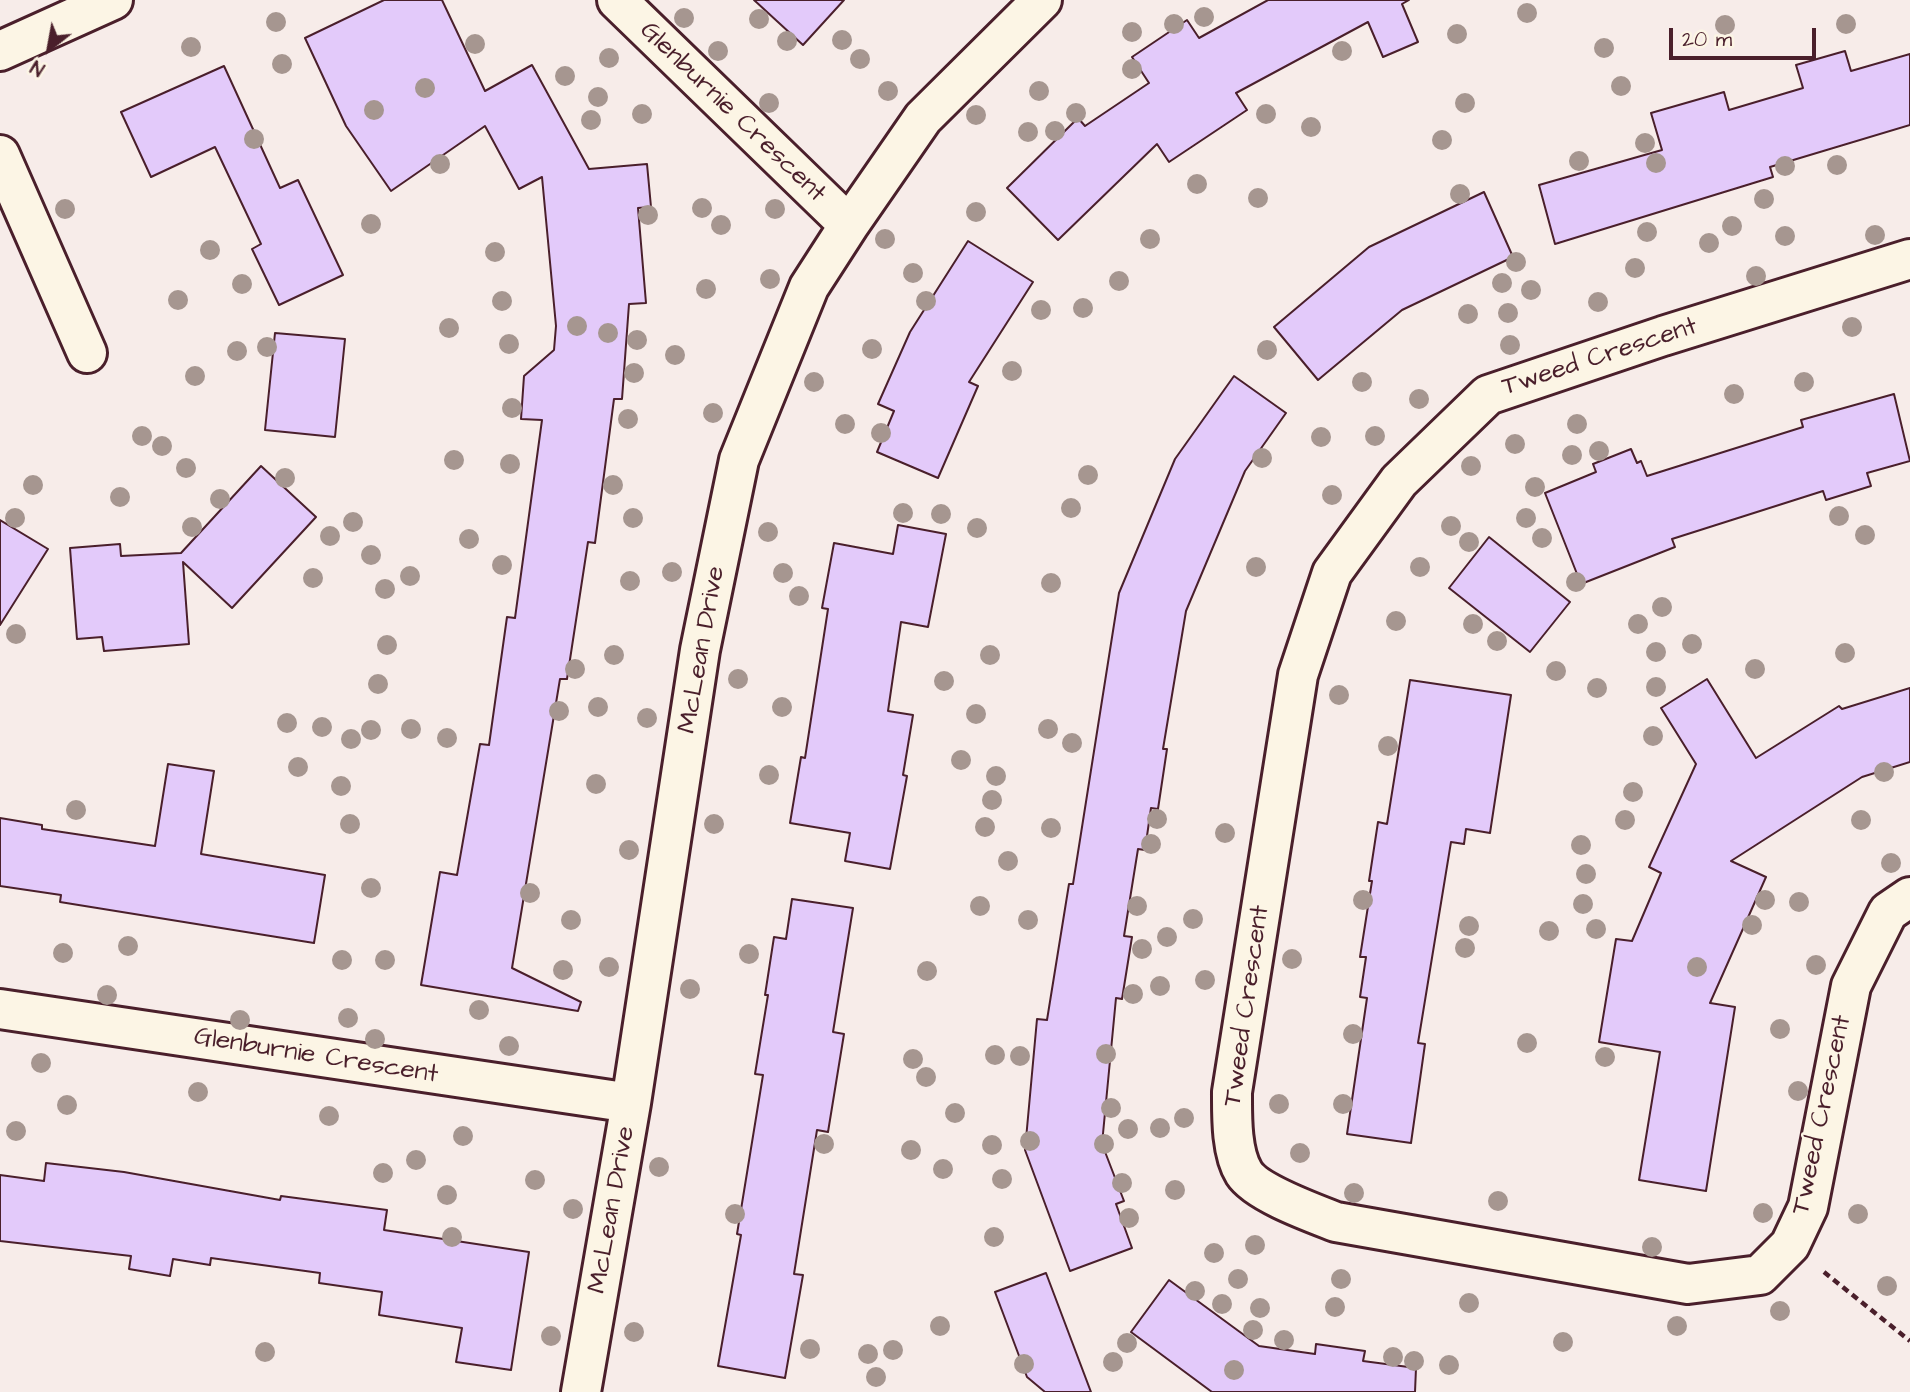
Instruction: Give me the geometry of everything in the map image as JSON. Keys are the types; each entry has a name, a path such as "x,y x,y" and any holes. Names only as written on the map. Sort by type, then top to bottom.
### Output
{"street":[{"path":"0,51 113,0"},
{"name":"Glenburnie Crescent","path":"617,0 849,225"},
{"name":"McLean Drive","path":"581,1392 631,1103 700,650 739,460 809,287 849,225 923,118 1042,0"},
{"path":"0,155 87,353"},
{"name":"Tweed Crescent","path":"1910,259 1663,336 1488,396 1399,481 1332,573 1298,675 1232,1092 1232,1129 1245,1174 1287,1203 1336,1222 1688,1284 1760,1275 1790,1245 1808,1207 1851,986 1888,912 1910,897"},
{"name":"Glenburnie Crescent","path":"0,1009 631,1103"}],"path":[{"path":"1790,1245 1910,1340"}],"building":[{"path":"384,0 442,0 485,91 532,65 589,169 647,164 651,207 638,208 646,303 629,304 622,399 614,399 595,543 588,542 567,679 560,679 512,968 581,1002 578,1011 421,985 440,872 457,875 480,744 489,745 507,617 515,618 542,420 521,419 524,376 554,350 556,326 542,177 519,189 485,126 391,191 346,126 305,38"},
{"path":"754,0 844,0 803,45"},
{"path":"1268,0 1409,0 1402,4 1418,42 1383,57 1368,22 1236,93 1247,110 1169,162 1157,144 1058,240 1007,188 1078,118 1085,126 1149,83 1132,57 1187,20 1199,38"},
{"path":"1845,51 1851,71 1910,54 1910,125 1770,167 1773,177 1555,244 1539,185 1662,150 1651,113 1724,92 1729,110 1803,88 1796,65"},
{"path":"224,66 280,188 298,180 343,275 279,305 252,249 261,244 215,147 151,177 121,112"},
{"path":"1484,192 1513,257 1402,310 1318,380 1274,327 1369,247"},
{"path":"968,241 1033,282 969,382 978,386 938,478 877,452 894,411 878,404 910,332"},
{"path":"275,333 345,339 335,437 265,430"},
{"path":"1234,376 1286,413 1245,471 1186,611 1163,749 1167,749 1158,809 1151,808 1145,850 1138,849 1124,936 1132,937 1122,999 1116,998 1102,1144 1124,1201 1116,1204 1132,1248 1070,1271 1025,1150 1037,1019 1047,1020 1069,884 1073,884 1119,593 1175,459"},
{"path":"1894,394 1910,461 1867,473 1871,486 1826,500 1823,491 1672,539 1675,547 1581,584 1545,493 1596,472 1593,464 1631,449 1637,463 1641,461 1647,476 1803,427 1801,420"},
{"path":"261,466 316,517 232,608 183,562 189,644 104,651 102,637 77,639 70,548 120,544 121,556 181,553"},
{"path":"0,520 48,549 0,625"},
{"path":"898,525 946,534 928,627 901,622 888,711 913,715 903,775 907,776 890,869 845,861 850,833 790,823 801,757 805,758 828,609 822,608 834,543 893,554"},
{"path":"1489,537 1570,602 1530,652 1449,588"},
{"path":"1707,679 1756,758 1839,706 1842,709 1910,688 1910,762 1862,777 1731,861 1766,877 1710,1003 1735,1007 1706,1191 1639,1180 1660,1052 1599,1042 1616,939 1632,941 1661,873 1649,867 1696,764 1661,708"},
{"path":"1410,680 1511,695 1490,833 1466,829 1464,844 1451,842 1418,1043 1425,1044 1411,1143 1347,1134 1367,998 1360,997 1366,957 1360,957 1372,881 1369,881 1378,822 1387,824"},
{"path":"168,764 214,771 201,854 325,875 314,943 60,902 61,895 0,886 0,818 42,825 42,829 155,846"},
{"path":"792,899 853,908 833,1032 844,1034 828,1132 817,1130 794,1274 803,1275 785,1378 718,1366 741,1235 737,1234 763,1075 755,1074 774,937 786,939"},
{"path":"46,1163 124,1172 280,1200 281,1196 387,1210 384,1230 529,1252 511,1370 456,1362 462,1328 379,1315 382,1292 319,1283 320,1273 211,1258 210,1265 173,1259 170,1276 129,1269 131,1256 0,1241 0,1175 44,1181"},
{"path":"1046,1273 1091,1392 1045,1392 1027,1377 995,1292"},
{"path":"1169,1280 1259,1346 1315,1354 1316,1344 1365,1351 1363,1361 1416,1368 1415,1392 1212,1392 1131,1332"}]}
